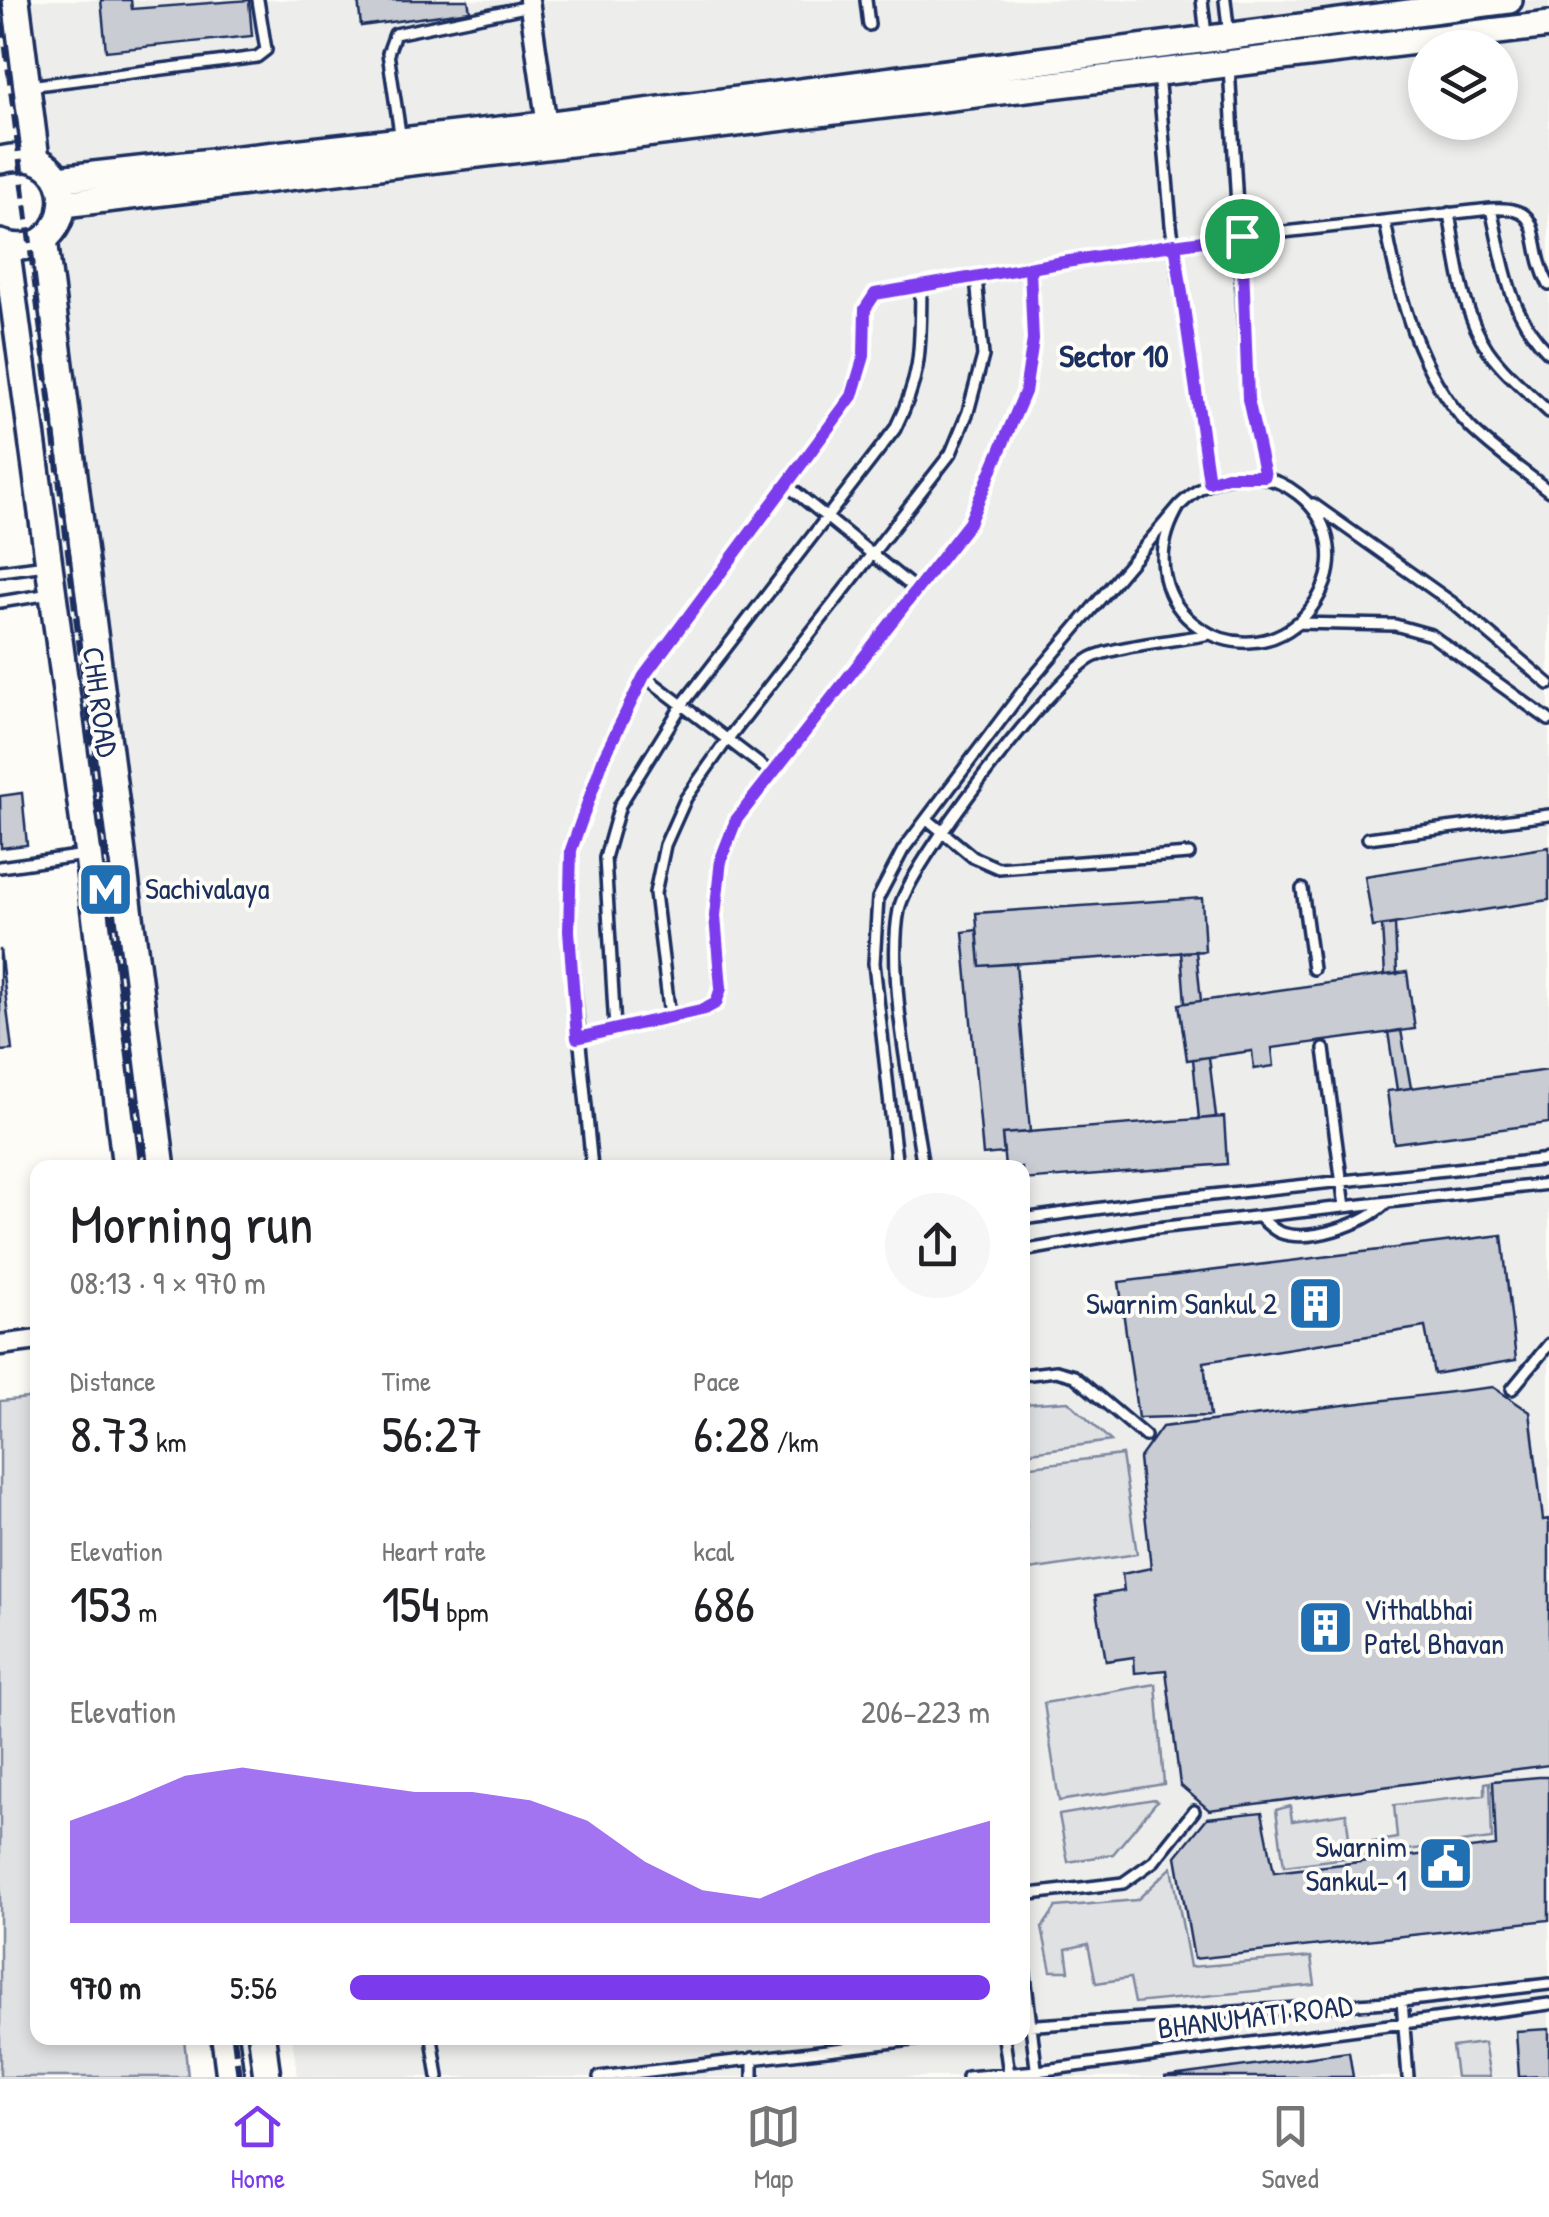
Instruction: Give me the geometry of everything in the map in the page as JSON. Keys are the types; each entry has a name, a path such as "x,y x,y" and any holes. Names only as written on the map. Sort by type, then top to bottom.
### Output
{"street":[{"path":"3,244 19,247 44,239 58,224 61,191 36,159 16,0"},
{"path":"353,158 402,141 549,135 1156,44 1509,0"},
{"path":"530,3 549,135"},
{"path":"61,191 549,135 1229,65 1549,24"},
{"path":"0,159 36,159"},
{"path":"44,239 161,1160"},
{"name":"CHH ROAD","path":"3,244 88,855 125,1160"},
{"path":"48,565 84,557"},
{"path":"88,855 122,850"},
{"path":"0,1344 30,1341"},
{"path":"226,2045 230,2077"},
{"path":"263,2045 267,2077"}],"lane":[{"path":"28,86 257,57 266,50 258,0"},
{"path":"866,0 869,25"},
{"path":"1202,0 1229,65 1242,236 1248,399 1265,476"},
{"path":"1218,36 1224,0"},
{"path":"402,141 388,53 395,34 530,3"},
{"path":"1156,44 1175,244 1209,482"},
{"path":"591,1160 569,931 571,850 604,757 644,676 852,396 864,356 865,309 875,294 1175,244 1522,207 1538,222 1542,274 1549,286"},
{"path":"1492,208 1514,308 1527,330 1549,353"},
{"path":"1449,213 1464,294 1485,346 1501,367 1549,412"},
{"path":"1386,222 1403,304 1436,381 1470,427 1549,491"},
{"path":"577,1038 716,1003 721,988 715,916 721,859 736,820 969,523 1025,392 1033,340 1030,268"},
{"path":"670,1017 656,893 665,845 686,798 727,740 951,453 968,412 982,356 976,277"},
{"path":"616,1028 605,858 620,805 682,704 895,429 915,390 921,286"},
{"path":"895,1160 874,963 878,898 903,850 1028,684 1180,505 1209,482 1227,476 1265,476 1299,493 1454,604 1549,684"},
{"path":"788,486 915,589"},
{"path":"922,1160 901,1014 896,938 899,908 909,881 942,832 1040,707 1079,666 1105,652 1210,634 1252,641 1276,635 1296,623 1322,590 1328,548 1313,509 1299,493"},
{"path":"1180,505 1164,538 1162,575 1171,598 1186,617 1210,634"},
{"path":"0,570 48,565"},
{"path":"0,602 53,593"},
{"path":"1296,623 1395,625 1431,635 1549,720"},
{"path":"644,676 770,772"},
{"path":"1368,838 1549,815"},
{"path":"927,820 986,865 998,868 1189,854"},
{"path":"0,868 88,855"},
{"path":"1302,888 1313,969"},
{"path":"1324,1050 1345,1207"},
{"path":"1030,1219 1549,1159"},
{"path":"1030,1250 1148,1230 1549,1184"},
{"path":"1259,1217 1279,1232 1297,1234 1355,1226 1387,1202"},
{"path":"1512,1389 1549,1344"},
{"path":"1030,1374 1056,1371 1074,1376 1145,1436"},
{"path":"1030,1895 1123,1883 1154,1861 1194,1811"},
{"name":"BHANUMATI ROAD","path":"1030,2026 1402,2001 1549,1984"},
{"path":"1402,2001 1408,2077"},
{"name":"BHANUMATI ROAD","path":"967,2077 1037,2074 1549,2004"},
{"path":"1030,2043 1037,2074"},
{"path":"433,2045 438,2077"},
{"path":"599,2077 867,2045"},
{"path":"1005,2045 1008,2075"},
{"path":"753,2058 753,2077"}],"shaded area":[{"name":"Sector 10","path":"27,0 1549,0 1549,2077 298,2077 293,2045 1030,2045 1030,1160 178,1160"},
{"path":"30,1398 30,2045 185,2045 188,2077 0,2077 0,1401"},
{"path":"1068,1401 1111,1441 1030,1452 1030,1404"},
{"path":"1122,1455 1137,1554 1030,1570 1030,1466"},
{"path":"1156,1684 1164,1784 1059,1801 1044,1703"},
{"path":"1490,1782 1492,1839 1284,1866 1276,1810 1290,1806 1292,1821 1346,1813 1350,1846 1397,1838 1394,1805 1485,1795 1485,1783"},
{"path":"1157,1801 1113,1854 1068,1862 1059,1815"},
{"path":"1172,1867 1190,1967 1311,1957 1315,1985 1135,2003 1130,1978 1096,1983 1088,1944 1066,1949 1069,1971 1051,1971 1042,1928 1056,1907 1137,1900"},
{"path":"1484,2043 1490,2077 1456,2077 1452,2047"}],"building":[{"path":"101,0 131,0 132,9 249,0 252,36 106,51"},
{"path":"358,0 468,0 470,11 361,26"},
{"path":"22,793 27,845 1,848 0,796"},
{"path":"1549,847 1549,900 1373,927 1365,876"},
{"path":"1202,898 1205,951 980,966 976,913"},
{"path":"1395,924 1397,974 1385,975 1382,926"},
{"path":"977,930 980,966 1016,963 1030,1132 1002,1134 1004,1153 983,1155 963,932"},
{"path":"0,949 12,1050 0,1051"},
{"path":"1196,951 1201,1001 1185,1003 1181,952"},
{"path":"1407,972 1415,1029 1272,1048 1274,1066 1254,1069 1252,1051 1187,1060 1179,1004"},
{"path":"1401,1030 1411,1088 1397,1090 1388,1032"},
{"path":"1209,1057 1216,1117 1199,1119 1193,1059"},
{"path":"1549,1070 1549,1123 1394,1143 1387,1091"},
{"path":"1224,1117 1227,1164 1030,1179 1030,1160 1004,1160 1002,1134"},
{"name":"Swarnim Sankul 2","path":"1502,1235 1516,1360 1434,1374 1425,1327 1204,1362 1210,1416 1138,1418 1119,1282"},
{"name":"Vithalbhai Patel Bhavan","path":"1493,1387 1530,1412 1543,1520 1549,1519 1549,1765 1209,1810 1180,1785 1166,1670 1135,1673 1134,1657 1106,1661 1095,1596 1124,1591 1122,1574 1151,1568 1139,1459 1162,1427"},
{"name":"Swarnim Sankul- 1","path":"1549,1777 1549,1920 1194,1959 1176,1856 1207,1818 1262,1812 1274,1872 1496,1846 1493,1781"},
{"path":"1549,2029 1549,2076 1519,2077 1516,2031"},
{"path":"1349,2052 1353,2077 1164,2077"}],"railway":[{"path":"0,0 143,1160"},
{"path":"235,2045 239,2077"}],"place":[{"name":"Sachivalaya","path":"106,889"},
{"name":"Swarnim Sankul 2","path":"1316,1304"},
{"name":"Vithalbhai Patel Bhavan","path":"1325,1627"},
{"name":"Swarnim Sankul- 1","path":"1446,1864"}],"district":[{"name":"Sector 10","path":"1114,356"}],"route":[{"path":"1242,236 1175,244 921,286 875,294 865,309 864,356 852,396 644,676 604,757 571,850 569,931 577,1038 705,1009 716,1003 721,988 715,916 721,859 736,820 969,523 1001,456 1025,392 1033,340 1030,268 1175,244 1209,482 1227,476 1265,476 1248,399 1242,236"}]}
